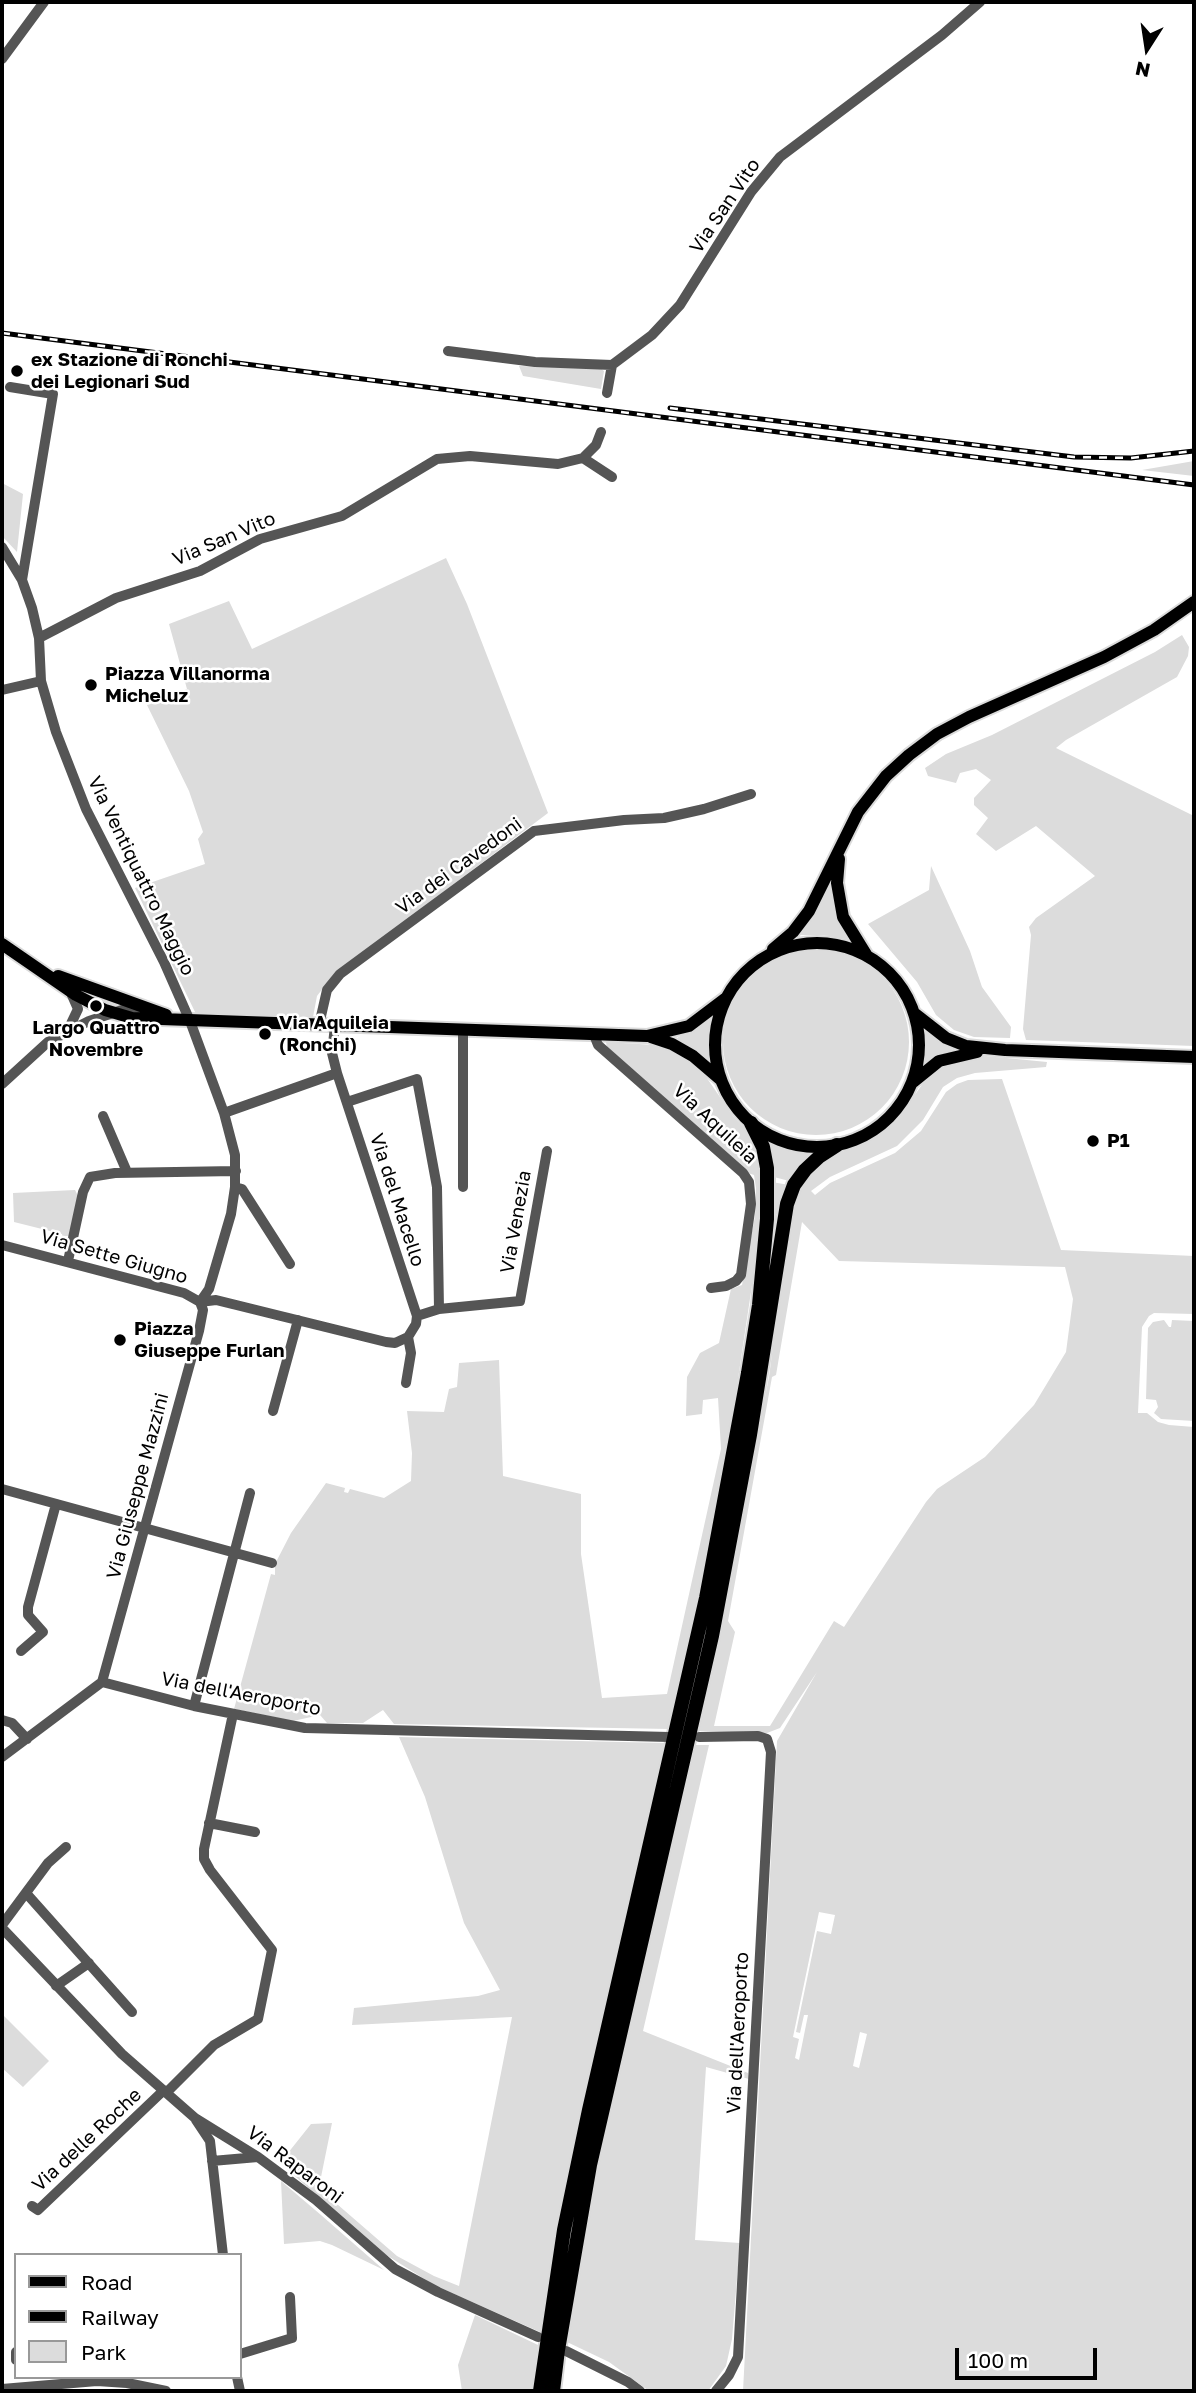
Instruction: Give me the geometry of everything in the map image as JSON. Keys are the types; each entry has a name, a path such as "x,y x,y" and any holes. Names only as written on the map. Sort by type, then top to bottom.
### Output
{"highway":[{"path":"540,2391 564,2230 706,1598 748,1373 759,1305 767,1219 767,1168 763,1147 751,1122"},
{"path":"553,2391 590,2165 712,1636 750,1435 787,1204 794,1185 805,1170 836,1145"}],"main road":[{"path":"842,846 837,864 838,896 843,917 867,956 895,980 913,1013 918,1032 918,1055 910,1086 902,1101 888,1117 864,1135 836,1145 796,1145 778,1139 751,1122 729,1098 716,1061 717,1023 726,998 743,975 802,922 858,813 886,776 937,734 1104,657 1154,630 1194,602"},
{"path":"765,957 785,948 822,943 837,945 867,956"},
{"path":"10,950 68,990 113,1013 132,1018 190,1021"},
{"path":"10,950 70,982 190,1021"},
{"name":"Via Aquileia","path":"190,1021 647,1036 689,1026 726,998"},
{"path":"913,1013 946,1038 966,1046 1005,1050 1194,1057"},
{"name":"Via Aquileia","path":"647,1036 673,1044 693,1056 721,1080"},
{"path":"910,1086 923,1072 939,1061 969,1052 1005,1050"}],"street":[{"path":"2,59 44,2"},
{"name":"Via San Vito","path":"612,365 652,335 680,305 751,192 780,157 942,35 980,2"},
{"path":"448,351 535,362 612,365 607,393"},
{"path":"10,387 53,394 22,580"},
{"path":"601,432 596,446 583,458 612,477"},
{"name":"Via San Vito","path":"39,638 116,598 200,571 260,539 342,516 437,459 470,456 558,464 583,458"},
{"name":"Via Ventiquattro Maggio","path":"2,547 22,580 39,638 41,681 56,732 86,809 137,906 190,1021"},
{"path":"2,690 41,681"},
{"name":"Via dei Cavedoni","path":"318,1025 327,990 340,974 534,831 664,818 704,810 751,794"},
{"path":"67,1032 78,1009 68,990"},
{"path":"2,1084 48,1042 89,1021 122,1010 162,1014"},
{"name":"Via Giuseppe Mazzini","path":"102,1682 199,1331 203,1310 200,1302 209,1289 231,1214 235,1187 235,1155 224,1113 190,1021"},
{"name":"Via del Macello","path":"335,1026 332,1053 337,1073 417,1316"},
{"path":"463,1030 463,1187"},
{"name":"Via Aquileia","path":"594,1035 598,1045 743,1173 749,1182 751,1204 741,1275 726,1286 711,1288"},
{"path":"224,1113 337,1073"},
{"path":"347,1102 417,1079 438,1187 439,1309"},
{"path":"103,1116 127,1172"},
{"name":"Via Venezia","path":"417,1316 439,1309 520,1301 547,1151"},
{"path":"68,1261 69,1248 88,1180 100,1174 127,1172 236,1171"},
{"path":"235,1187 242,1189 290,1264"},
{"name":"Via Sette Giugno","path":"2,1245 184,1293 200,1302 216,1300 386,1342 395,1343 408,1337"},
{"path":"406,1383 411,1353 408,1337 416,1324 417,1316"},
{"path":"273,1411 298,1320"},
{"path":"2,1489 272,1563"},
{"path":"194,1706 250,1493"},
{"path":"21,1651 43,1632 28,1615 28,1607 56,1504"},
{"path":"2,1757 102,1682"},
{"name":"Via dell'Aeroporto","path":"102,1682 194,1706 305,1728 669,1737"},
{"path":"166,2091 214,2045 258,2019 271,1950 204,1859 209,1822 233,1714"},
{"path":"2,1720 12,1723 27,1739"},
{"name":"Via dell'Aeroporto","path":"699,1737 758,1736 767,1739 771,1752 738,2357 729,2375 716,2391"},
{"path":"209,1822 255,1832"},
{"name":"Via Raparoni","path":"66,1847 48,1863 2,1927 56,1986 122,2054 195,2118 258,2157 316,2200 395,2269 538,2337"},
{"path":"26,1893 132,2012"},
{"path":"56,1986 89,1963"},
{"name":"Via delle Roche","path":"32,2206 38,2210 166,2091"},
{"path":"195,2118 210,2141 223,2253"},
{"path":"212,2157 218,2143 234,2141"},
{"path":"212,2157 258,2157"},
{"path":"242,2353 292,2338 290,2297"},
{"path":"566,2351 628,2382 640,2391"},
{"path":"234,2391 237,2379"},
{"path":"237,2379 240,2391"},
{"path":"2,2389 20,2382 97,2381 127,2383 166,2391"}],"green space":[{"path":"519,366 600,368 604,371 601,389 523,376"},
{"path":"1194,461 1194,476 1142,470"},
{"path":"2,483 23,494 17,552 2,536"},
{"path":"446,558 467,604 548,813 333,975 317,996 313,1017 196,1014 135,888 205,864 198,839 203,832 189,791 147,705 187,689 169,624 229,601 252,649"},
{"path":"1182,635 1189,647 1188,656 1177,677 1056,748 1194,816 1194,1046 1026,1040 1023,1029 1031,935 1029,927 1036,918 1095,876 1036,826 996,851 976,834 988,818 974,805 974,798 991,780 976,769 960,773 956,783 928,776 925,768 946,754 992,735 1155,652"},
{"path":"931,866 970,951 982,987 1011,1027 1010,1038 974,1037 954,1030 936,1015 917,982 868,924 929,890"},
{"path":"829,882 836,913 851,940 823,935 800,935"},
{"path":"816,949 851,956 882,976 902,1007 909,1042 902,1077 882,1108 851,1128 816,1135 781,1128 750,1108 730,1077 723,1042 730,1007 750,976 781,956"},
{"path":"709,1018 712,1020 712,1056 708,1059 677,1038"},
{"path":"922,1031 925,1031 953,1050 923,1067"},
{"path":"606,1042 670,1048 700,1068 733,1116 754,1138 760,1154 762,1200 736,1392 693,1635 669,1729 394,1724 383,1710 363,1723 327,1723 320,1715 293,1721 234,1709 271,1574 275,1575 275,1564 291,1533 326,1483 345,1488 344,1492 348,1493 350,1489 384,1498 411,1481 412,1453 407,1411 444,1412 449,1389 457,1387 459,1363 499,1360 503,1476 581,1494 581,1554 602,1698 667,1694 721,1449 718,1398 703,1400 702,1414 686,1416 687,1377 700,1353 719,1343 731,1289 742,1285 755,1216 756,1188 754,1175 748,1173 607,1048"},
{"path":"986,1056 1047,1062 1046,1067 975,1073 957,1078 943,1087 923,1120 897,1146 830,1177 811,1191 815,1195 830,1183 895,1153 921,1131 946,1092 957,1084 968,1080 1002,1079 1061,1250 1194,1256 1194,1314 1154,1313 1142,1327 1138,1413 1147,1413 1158,1422 1169,1425 1194,1427 1194,2391 743,2391 777,1741 817,1672 780,1728 767,1733 698,1731 769,1377 789,1220 802,1185 812,1172 837,1154 869,1141 897,1120 926,1079 942,1065 964,1057","holes":["802,1222 839,1261 1065,1267 1073,1299 1066,1352 1034,1405 985,1457 937,1489 926,1502 844,1627 834,1621 770,1726 714,1726 735,1632 728,1621 772,1377 776,1375","819,1912 835,1915 831,1934 817,1931 796,2032 800,2033 804,2015 808,2015 799,2060 795,2058 799,2039 793,2037","860,2032 867,2034 859,2068 853,2066"]},
{"path":"769,1137 791,1145 819,1148 793,1182 774,1177 773,1159 766,1140"},
{"path":"772,1182 789,1185 777,1214 774,1214"},
{"path":"75,1190 79,1198 66,1243 62,1234 14,1222 13,1193"},
{"path":"1164,1320 1169,1327 1172,1320 1194,1321 1194,1421 1161,1419 1154,1413 1158,1407 1156,1400 1146,1399 1148,1328 1153,1322"},
{"path":"399,1737 667,1743 552,2262 540,2332 434,2285 380,2251 280,2163 311,2124 332,2123 321,2177 315,2185 397,2256 459,2286 512,2017 352,2025 354,2008 478,1996 500,1990 464,1923 425,1797"},
{"path":"695,1745 709,1745 643,2031 748,2073 749,2079 706,2067 695,2240 740,2243 732,2339 726,2366 708,2391 649,2391 609,2362 567,2342 592,2194"},
{"path":"2,2014 49,2061 23,2087 2,2068"},
{"path":"281,2181 384,2270 320,2241 284,2244"},
{"path":"475,2315 538,2345 532,2391 462,2391 458,2365"}],"railway":[{"path":"2,333 1194,485"},
{"path":"670,408 1074,457 1131,458 1194,451"}],"place":[{"name":"ex Stazione di Ronchi dei Legionari Sud","path":"17,371"},
{"name":"Piazza Villanorma Micheluz","path":"91,685"},
{"name":"Largo Quattro Novembre","path":"96,1006"},
{"name":"Via Aquileia (Ronchi)","path":"265,1034"},
{"name":"P1","path":"1093,1141"},
{"name":"Piazza Giuseppe Furlan","path":"120,1340"}]}
